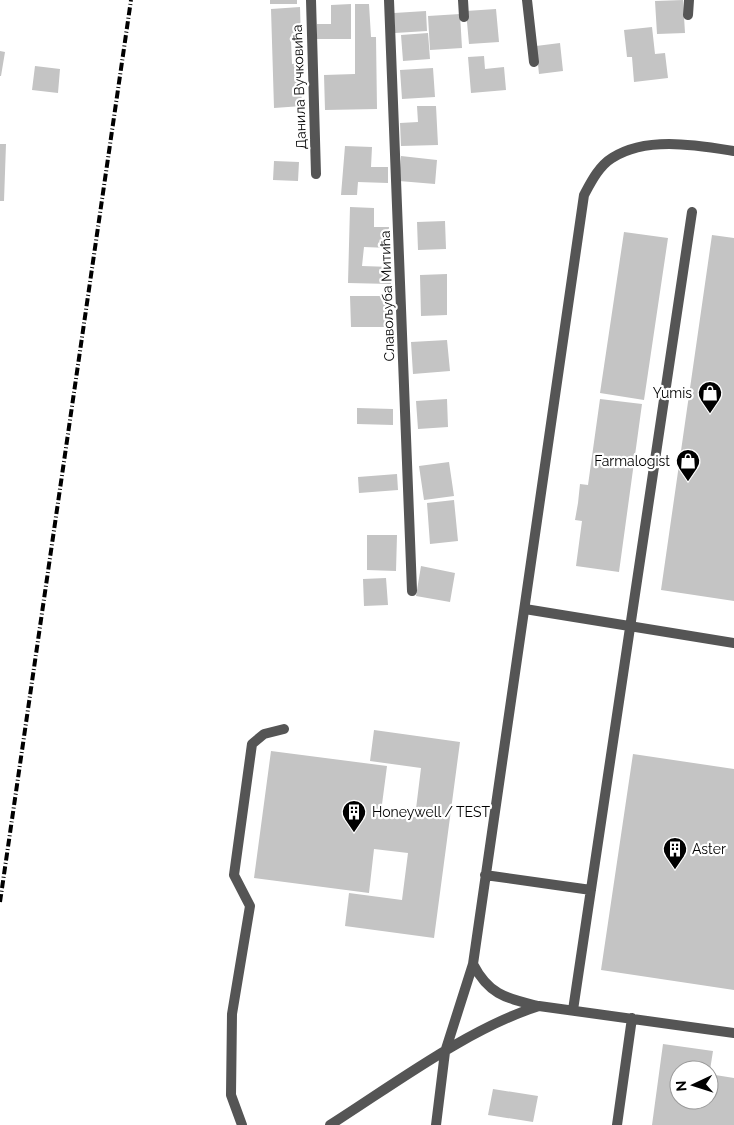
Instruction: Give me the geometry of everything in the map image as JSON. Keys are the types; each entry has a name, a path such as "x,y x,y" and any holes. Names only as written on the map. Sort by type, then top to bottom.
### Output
{"street":[{"name":"Данила Вучковића","path":"311,0 316,174"},
{"name":"Славољуба Митића","path":"389,0 412,591"},
{"path":"463,0 464,17"},
{"path":"527,0 534,62"},
{"path":"688,15 689,0"},
{"path":"436,1125 445,1052 473,964 584,195 598,171 610,158 628,149 662,144 734,151"},
{"path":"573,1010 692,212"},
{"path":"525,609 734,642"},
{"path":"242,1125 232,1095 232,1014 250,906 234,875 252,744 264,734 284,729"},
{"path":"486,874 591,890"},
{"path":"473,964 480,979 490,989 509,999 539,1006 734,1033"},
{"path":"330,1125 445,1052 518,1012 539,1006"},
{"path":"617,1125 632,1018"}],"building":[{"path":"270,0 297,0 297,4 270,4"},
{"path":"683,0 685,33 657,34 655,1"},
{"path":"351,4 351,39 317,39 317,24 331,24 331,5"},
{"path":"355,4 369,4 371,37 376,37 377,109 325,110 324,75 355,74"},
{"path":"300,7 301,40 291,40 292,64 300,63 302,106 274,108 271,9"},
{"path":"496,9 499,42 469,44 466,11"},
{"path":"426,11 427,31 395,33 394,13"},
{"path":"460,14 462,48 430,50 428,16"},
{"path":"652,27 655,54 665,53 668,78 634,82 632,57 627,57 624,30"},
{"path":"428,33 430,59 403,61 401,35"},
{"path":"560,43 563,71 539,74 536,46"},
{"path":"0,51 5,52 1,76 0,76"},
{"path":"484,56 485,69 504,67 506,90 471,93 468,57"},
{"path":"35,66 60,69 58,93 32,90"},
{"path":"433,68 435,97 402,99 400,70"},
{"path":"417,106 436,106 438,145 401,146 400,123 418,122"},
{"path":"0,144 6,144 4,201 0,201"},
{"path":"345,146 372,147 371,167 388,167 388,183 358,182 357,195 341,195"},
{"path":"401,156 437,160 435,184 399,181"},
{"path":"274,161 299,162 298,181 273,180"},
{"path":"350,207 374,208 374,227 389,227 389,248 364,247 362,266 391,267 391,284 348,283"},
{"path":"445,221 446,249 418,250 417,222"},
{"path":"624,232 668,238 644,400 600,393"},
{"name":"Yumis","path":"712,235 734,238 734,601 661,590"},
{"path":"447,274 447,315 421,316 420,275"},
{"path":"350,296 389,296 389,327 351,327"},
{"path":"447,340 450,371 413,374 411,342"},
{"path":"447,399 448,427 418,429 416,401"},
{"path":"600,399 642,404 619,572 576,566 582,521 575,520 580,484 588,485"},
{"path":"357,408 393,409 393,425 357,424"},
{"path":"449,462 454,496 424,500 419,466"},
{"path":"397,474 398,490 359,493 358,477"},
{"path":"454,500 458,541 430,544 427,503"},
{"path":"367,535 397,535 396,571 367,570"},
{"path":"421,566 455,573 450,602 416,596"},
{"path":"386,578 388,605 364,606 363,579"},
{"name":"Honeywell / TEST","path":"374,730 460,742 434,938 345,926 349,893 402,900 408,853 374,849 369,893 254,878 271,751 387,766 381,812 415,817 421,768 370,761"},
{"name":"Aster","path":"633,754 734,769 734,990 601,970"},
{"path":"663,1044 713,1051 712,1060 669,1060 669,1110 719,1110 719,1076 734,1078 734,1125 652,1125"},
{"path":"493,1089 538,1096 533,1122 488,1115"}],"railway":[{"path":"0,902 131,0"}],"place":[{"name":"Yumis","path":"710,414"},
{"name":"Farmalogist","path":"688,482"},
{"name":"Honeywell / TEST","path":"354,833"},
{"name":"Aster","path":"675,870"}]}
